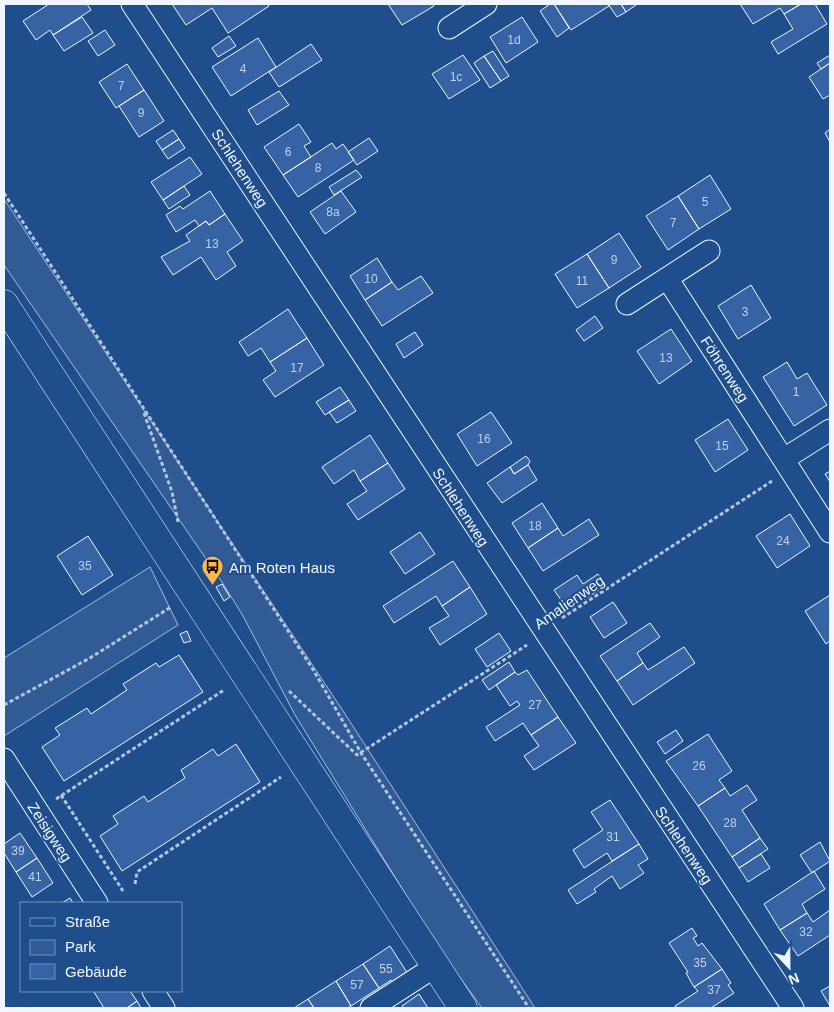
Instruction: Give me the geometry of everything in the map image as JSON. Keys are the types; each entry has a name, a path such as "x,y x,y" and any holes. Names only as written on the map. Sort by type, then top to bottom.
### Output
{"street":[{"name":"Schlehenweg","path":"132,4 793,1008"},
{"path":"449,28 486,4"},
{"path":"627,304 709,251"},
{"name":"Föhrenweg","path":"667,278 830,532"},
{"path":"4,304 463,1008"},
{"path":"786,464 830,430"},
{"name":"Zeisigweg","path":"4,759 36,812 96,902"},
{"path":"372,1008 436,966"},
{"path":"154,992 164,1008"}],"path":[{"path":"4,193 314,671 361,753 529,1008"},
{"path":"144,410 172,492 179,525"},
{"name":"Amalienweg","path":"361,753 544,632 786,464"},
{"path":"4,705 90,658 170,608"},
{"path":"287,688 357,755 361,753"},
{"path":"36,812 224,690"},
{"path":"135,884 137,872 282,777"},
{"path":"61,795 123,891"}],"green space":[{"path":"4,199 345,714 535,1008 482,1008 440,950 295,715 243,616 222,582 4,265"},
{"path":"150,567 178,625 4,736 4,658"}],"building":[{"path":"49,4 87,4 91,10 53,35 50,30 36,40 23,21"},
{"path":"172,4 267,4 269,6 228,33 212,8 186,25"},
{"path":"388,4 433,4 434,6 402,25"},
{"path":"550,4 554,4 569,28 557,37 540,11"},
{"path":"554,4 608,4 609,6 571,30"},
{"path":"608,4 621,4 626,12 617,17"},
{"path":"621,4 636,4 636,5 626,12"},
{"path":"740,4 801,4 784,14 780,8 753,24"},
{"path":"801,4 815,4 827,24 778,54 771,42 793,29 784,14"},
{"path":"82,17 93,33 64,51 53,35"},
{"path":"522,17 538,42 506,63 490,37"},
{"path":"105,30 115,45 98,56 88,41"},
{"path":"229,36 236,46 218,57 212,48"},
{"path":"258,38 276,67 231,96 212,67"},
{"path":"311,44 322,60 279,87 269,72"},
{"path":"493,51 509,76 501,81 484,56"},
{"path":"463,55 480,80 449,99 432,74"},
{"path":"830,55 830,63 821,69 817,63"},
{"path":"484,56 501,81 490,88 474,63"},
{"path":"830,63 830,95 823,99 809,77"},
{"path":"127,64 144,90 116,108 99,82"},
{"path":"144,90 164,121 139,137 119,106"},
{"path":"279,91 289,105 257,125 248,110"},
{"path":"299,124 311,142 304,146 311,157 283,175 264,147"},
{"path":"830,129 830,142 825,133"},
{"path":"173,130 179,139 162,150 156,141"},
{"path":"369,138 378,151 357,165 348,152"},
{"path":"179,139 185,148 168,159 162,150"},
{"path":"332,143 336,149 343,144 354,160 298,197 283,175"},
{"path":"190,157 202,174 163,200 151,182"},
{"path":"356,170 362,177 334,195 329,187"},
{"path":"710,175 731,209 699,229 678,196"},
{"path":"184,186 190,195 169,209 163,200"},
{"path":"210,191 225,214 209,225 206,221 199,226 195,220 176,232 166,215 180,206 183,209"},
{"path":"341,191 356,212 325,234 310,212"},
{"path":"678,196 699,229 668,250 646,216"},
{"path":"225,214 243,241 227,252 236,266 216,280 201,257 173,275 161,257 190,241 186,235 206,221 209,225"},
{"path":"619,233 641,267 609,288 587,254"},
{"path":"587,254 609,288 577,308 555,274"},
{"path":"377,258 392,282 365,300 350,276"},
{"path":"421,276 433,293 382,326 365,300 392,282 398,290"},
{"path":"751,285 771,318 738,339 718,306"},
{"path":"288,309 307,338 270,362 261,348 248,356 239,342"},
{"path":"595,316 603,328 584,341 576,330"},
{"path":"671,329 692,361 659,384 637,351"},
{"path":"415,332 423,345 404,358 396,344"},
{"path":"307,338 324,365 275,397 263,380 276,371 270,362"},
{"path":"787,362 797,379 807,373 827,405 794,426 763,377"},
{"path":"340,387 349,400 325,415 316,402"},
{"path":"349,400 356,411 337,423 329,412"},
{"path":"491,412 512,443 477,466 457,434"},
{"path":"728,419 748,450 715,472 695,440"},
{"path":"370,435 388,463 360,481 354,470 334,484 322,467"},
{"path":"526,456 530,461 528,465 514,474 510,467"},
{"path":"388,463 405,489 358,520 347,504 367,491 360,481"},
{"path":"528,465 537,480 502,503 487,483 510,467 514,474"},
{"path":"830,471 830,482 825,474"},
{"path":"542,503 558,528 528,548 512,523"},
{"path":"790,514 810,546 777,568 756,536"},
{"path":"589,519 599,535 543,571 528,548 558,528 563,536"},
{"path":"420,532 435,554 405,574 390,552"},
{"path":"88,536 113,575 82,595 57,556"},
{"path":"453,561 470,587 442,606 436,596 394,623 383,606"},
{"path":"598,574 605,586 568,610 554,590 577,575 583,584"},
{"path":"222,584 230,597 224,601 216,587"},
{"path":"470,587 487,614 440,645 429,628 449,616 442,606"},
{"path":"830,595 830,641 826,644 805,611"},
{"path":"613,602 627,623 604,638 590,617"},
{"path":"650,623 660,637 637,653 643,663 617,681 600,656"},
{"path":"187,631 191,641 184,643 180,634"},
{"path":"499,633 511,651 487,667 475,649"},
{"path":"684,647 695,663 633,705 617,681 643,663 648,670"},
{"path":"179,655 203,692 64,781 42,747 60,735 55,728 87,708 91,714 127,690 123,684 156,663 159,667"},
{"path":"509,662 515,672 489,690 482,680"},
{"path":"527,670 558,717 531,735 523,723 495,741 486,727 520,705 517,701 510,706 496,685 515,672 518,675"},
{"path":"558,717 576,743 534,770 524,756 539,746 531,735"},
{"path":"676,730 683,741 665,754 657,742"},
{"path":"708,734 732,771 719,780 725,788 698,806 666,761"},
{"path":"236,744 260,782 122,871 100,836 118,824 113,816 144,796 148,802 185,778 181,770 213,749 218,756"},
{"path":"747,785 757,800 742,810 760,838 732,857 698,806 725,788 730,796"},
{"path":"610,800 639,844 612,861 607,853 584,868 573,850 603,830 591,812"},
{"path":"20,833 37,858 16,872 4,853 4,844"},
{"path":"760,838 768,849 739,868 732,857"},
{"path":"820,842 830,861 812,873 800,855"},
{"path":"639,844 648,859 638,865 644,873 620,889 612,876 594,889 596,892 577,904 568,890"},
{"path":"761,854 770,868 748,882 739,868"},
{"path":"37,858 53,883 32,897 16,872"},
{"path":"814,871 825,889 802,904 807,913 780,930 764,904"},
{"path":"70,898 72,902 64,902"},
{"path":"830,910 830,935 798,956 780,930 807,913 813,922"},
{"path":"692,928 697,936 693,938 698,946 702,943 722,969 694,987 686,973 688,972 669,943"},
{"path":"390,946 408,974 393,983 391,980 379,988 363,964"},
{"path":"363,964 379,988 351,1006 336,981"},
{"path":"722,969 731,983 728,985 734,993 711,1008 676,1008 675,1006 698,991 694,987"},
{"path":"336,981 351,1006 347,1008 314,1008 308,999"},
{"path":"830,986 830,1006 821,991"},
{"path":"94,992 131,992 137,1001 127,1008 104,1008"},
{"path":"419,994 428,1008 403,1008 402,1006"},
{"path":"308,999 314,1008 294,1008"},
{"path":"137,1001 141,1008 127,1008"}],"place":[{"name":"Am Roten Haus","path":"213,586"}]}
